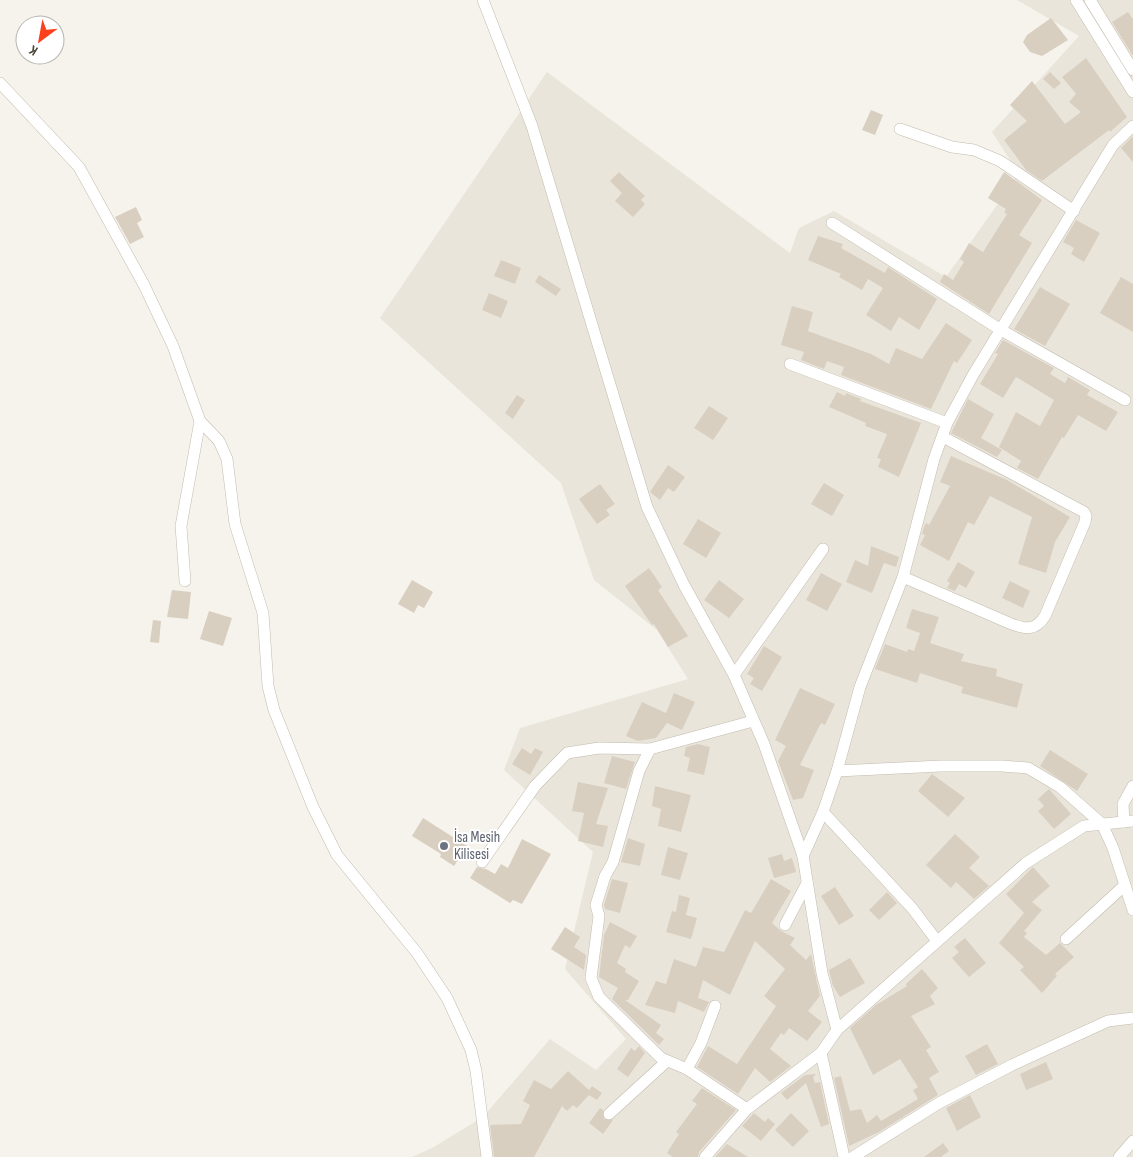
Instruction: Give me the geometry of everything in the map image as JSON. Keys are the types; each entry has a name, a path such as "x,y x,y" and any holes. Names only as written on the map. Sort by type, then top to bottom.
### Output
{"street":[{"path":"483,0 532,126 647,507 684,585 734,675 764,744 803,856 822,972 837,1030"},
{"path":"1076,0 1133,92"},
{"path":"1090,0 1131,62"},
{"path":"0,83 79,167 135,268 173,346 200,421 219,441 227,458 235,524 263,614 268,686 274,710 313,807 337,855 417,953 447,998 471,1050 476,1071 487,1157"},
{"path":"803,856 823,812 837,772 860,687 902,578 934,459 947,423 1113,145 1133,126"},
{"path":"900,129 952,147 974,150 1000,161 1074,211"},
{"path":"832,223 1001,330 1125,400"},
{"path":"790,364 947,423"},
{"path":"185,581 181,526 200,421"},
{"path":"902,578 1009,623 1026,629 1036,627 1045,616 1085,522 1086,516 1084,512 942,437"},
{"path":"734,675 823,549"},
{"path":"482,862 535,786 567,753 598,748 650,749 753,721"},
{"path":"650,749 639,771 613,862 604,876 596,905 599,916 591,978 599,997 666,1062 686,1069 747,1109"},
{"path":"837,772 941,766 1028,768 1060,787 1102,824 1113,848 1133,910"},
{"path":"705,1157 747,1109 821,1054 837,1030 1026,864 1084,826 1124,822 1123,804 1133,786"},
{"path":"823,812 912,908 937,941"},
{"path":"785,925 807,883"},
{"path":"1066,939 1125,886"},
{"path":"686,1069 701,1043 715,1006"},
{"path":"853,1157 939,1103 1012,1065 1108,1021 1133,1018"},
{"path":"821,1054 844,1157"},
{"path":"609,1114 666,1062"},
{"path":"1119,1157 1133,1141"}],"shaded area":[{"path":"1017,0 1133,0 1133,1157 412,1157 432,1148 483,1117 550,1039 596,1070 626,1039 565,969 593,852 504,770 520,728 688,679 657,630 594,580 561,483 380,318 547,72 790,253 799,228 834,211 946,277 1019,174 992,132 1079,36"}],"building":[{"path":"1128,12 1133,19 1133,56 1112,22"},
{"path":"1051,18 1068,40 1042,56 1030,52 1023,42 1027,35"},
{"path":"1086,58 1127,117 1110,132 1109,130 1042,181 1026,170 1004,140 1027,121 1010,105 1032,81 1065,124 1081,112 1069,102 1076,94 1062,77"},
{"path":"1050,72 1061,83 1054,89 1043,79"},
{"path":"871,110 883,115 875,135 862,130"},
{"path":"1133,136 1133,162 1121,148"},
{"path":"619,172 645,196 641,200 645,204 633,217 615,201 622,193 610,181"},
{"path":"1004,172 1042,200 1019,235 1032,243 989,314 940,282 944,274 953,280 964,262 960,259 969,243 983,252 1007,214 1004,213 1006,209 988,198"},
{"path":"136,207 142,220 137,223 144,237 130,244 115,217"},
{"path":"1076,220 1100,233 1084,262 1071,254 1074,248 1063,242"},
{"path":"818,236 843,244 841,248 885,273 888,267 937,299 919,330 899,317 891,331 866,315 883,288 868,279 862,290 839,277 841,274 808,260"},
{"path":"501,260 521,268 515,284 494,276"},
{"path":"539,275 561,289 556,296 535,282"},
{"path":"1121,277 1133,284 1133,332 1100,313"},
{"path":"1040,287 1070,304 1045,346 1014,329"},
{"path":"489,293 508,301 501,318 482,310"},
{"path":"792,306 813,312 808,331 871,354 889,364 896,348 922,359 946,323 972,340 957,363 954,361 931,409 841,375 844,367 827,361 824,369 801,360 804,352 781,345"},
{"path":"1003,340 1054,368 1050,374 1065,383 1068,377 1090,390 1087,395 1118,412 1106,431 1078,415 1064,438 1062,437 1038,479 1017,468 1021,461 999,447 1016,412 1040,426 1054,400 1016,377 1003,398 980,384 998,354 995,353"},
{"path":"837,392 845,396 846,393 861,399 860,401 921,423 899,477 878,467 881,459 877,458 887,434 865,426 866,423 829,407"},
{"path":"517,395 525,400 513,419 505,413"},
{"path":"968,399 994,414 981,438 1002,450 997,457 951,433"},
{"path":"709,406 728,418 713,440 694,428"},
{"path":"951,456 1007,480 1070,517 1055,542 1046,573 1018,564 1032,517 990,496 974,525 968,522 949,561 920,545 925,535 922,534 926,523 929,525 950,486 940,482"},
{"path":"668,465 685,477 674,492 668,488 660,500 650,492"},
{"path":"824,483 844,495 832,516 811,504"},
{"path":"600,484 615,504 606,510 610,515 597,524 579,499"},
{"path":"698,519 721,533 706,558 683,544"},
{"path":"871,546 899,557 896,567 884,563 872,593 846,582 855,560 868,566"},
{"path":"958,562 975,572 966,588 959,584 955,591 947,588 950,583 947,581"},
{"path":"649,568 662,587 658,590 688,636 668,647 654,624 652,625 625,586"},
{"path":"821,573 842,584 827,611 806,600"},
{"path":"412,580 433,592 424,608 418,605 414,613 398,604"},
{"path":"719,580 744,599 729,618 704,600"},
{"path":"1010,581 1030,591 1023,608 1002,598"},
{"path":"172,590 191,592 188,619 167,617"},
{"path":"912,609 939,617 930,643 964,654 961,661 997,669 996,676 1023,684 1017,708 961,693 963,687 920,673 917,683 875,669 885,644 907,652 908,649 914,651 920,633 906,628"},
{"path":"209,611 232,618 223,646 200,639"},
{"path":"153,620 161,621 159,643 150,642"},
{"path":"764,646 782,657 762,691 750,684 754,678 747,674"},
{"path":"800,688 835,704 825,725 821,723 800,765 814,770 803,798 793,800 778,761 786,746 775,740"},
{"path":"674,693 695,702 682,730 667,723 656,738 638,741 626,736 642,702 666,713"},
{"path":"698,744 710,747 704,775 687,771 690,758 684,756 686,747"},
{"path":"522,748 531,754 535,748 543,752 530,775 512,764"},
{"path":"1050,750 1088,774 1077,791 1040,766"},
{"path":"612,756 635,762 626,789 604,783"},
{"path":"932,774 965,798 948,817 918,791"},
{"path":"578,782 608,788 596,824 608,826 603,847 578,841 584,813 572,811"},
{"path":"655,786 691,795 681,832 658,826 661,809 652,806"},
{"path":"1049,789 1071,814 1054,829 1038,811 1044,806 1038,799"},
{"path":"423,818 467,846 454,866 440,857 441,854 412,836"},
{"path":"955,834 980,857 969,868 989,886 974,899 956,882 951,888 926,865"},
{"path":"628,838 645,844 640,866 621,862"},
{"path":"522,839 551,854 522,904 513,900 510,903 470,878 477,867 495,874 501,864 508,868"},
{"path":"668,847 688,853 680,880 661,875"},
{"path":"782,854 784,861 792,858 796,872 774,878 768,858"},
{"path":"1033,867 1050,886 1032,902 1042,910 1024,931 1027,933 1024,937 1046,955 1060,943 1074,957 1055,974 1057,976 1042,993 1020,970 1024,967 999,943 1024,913 1006,894"},
{"path":"612,879 628,883 620,913 605,909 604,905"},
{"path":"771,879 791,891 772,923 781,931 795,938 790,945 806,960 811,954 820,996 808,1011 822,1022 807,1041 789,1028 784,1035 781,1033 770,1049 791,1066 770,1082 755,1068 738,1094 697,1067 708,1046 737,1064 776,1006 764,996 785,969 755,941 730,995 703,980 698,998 709,1002 704,1012 678,1001 675,1013 645,1005 656,981 666,984 674,959 696,967 703,947 724,952 745,910 751,913"},
{"path":"835,887 854,916 839,925 821,896"},
{"path":"887,892 897,903 879,920 869,910"},
{"path":"679,895 690,898 686,915 697,918 691,939 666,932 672,911 676,912"},
{"path":"610,922 637,936 630,948 625,945 617,963 626,969 625,972 639,981 628,1000 625,1000 661,1025 656,1033 664,1039 659,1045 612,999 618,988 599,977 604,935"},
{"path":"565,927 580,937 574,947 586,955 584,970 551,949"},
{"path":"965,938 986,963 969,977 952,958 959,952 954,947"},
{"path":"850,958 865,983 840,997 833,986 829,970"},
{"path":"922,969 938,988 930,996 935,1004 911,1016 931,1047 926,1050 939,1072 929,1078 938,1095 879,1132 849,1146 834,1078 841,1076 850,1111 861,1109 867,1123 877,1115 881,1121 918,1099 913,1090 918,1087 900,1059 873,1075 850,1028 876,1005 907,986 906,984"},
{"path":"987,1044 998,1064 976,1075 965,1056"},
{"path":"639,1046 645,1053 628,1077 617,1069 631,1048 635,1051"},
{"path":"1046,1062 1053,1079 1026,1090 1020,1074"},
{"path":"568,1071 589,1090 592,1086 602,1093 597,1100 589,1095 577,1108 573,1105 567,1111 562,1106 534,1157 494,1157 490,1125 521,1124 530,1105 523,1101 534,1080 551,1089"},
{"path":"816,1074 813,1077 815,1083 820,1082 829,1124 821,1127 806,1083 787,1100 781,1093 805,1075"},
{"path":"702,1088 736,1110 699,1152 698,1157 673,1157 667,1153 679,1134 676,1132 697,1104 692,1101"},
{"path":"970,1095 981,1117 957,1131 946,1108"},
{"path":"600,1108 603,1110 604,1119 613,1120 603,1134 589,1123"},
{"path":"754,1113 765,1122 768,1118 775,1124 761,1141 742,1126"},
{"path":"791,1113 809,1131 793,1147 775,1130"},
{"path":"943,1143 949,1151 941,1157 924,1157"},
{"path":"727,1144 748,1157 715,1157"}],"place":[{"name":"İsa Mesih Kilisesi","path":"444,846"}]}
